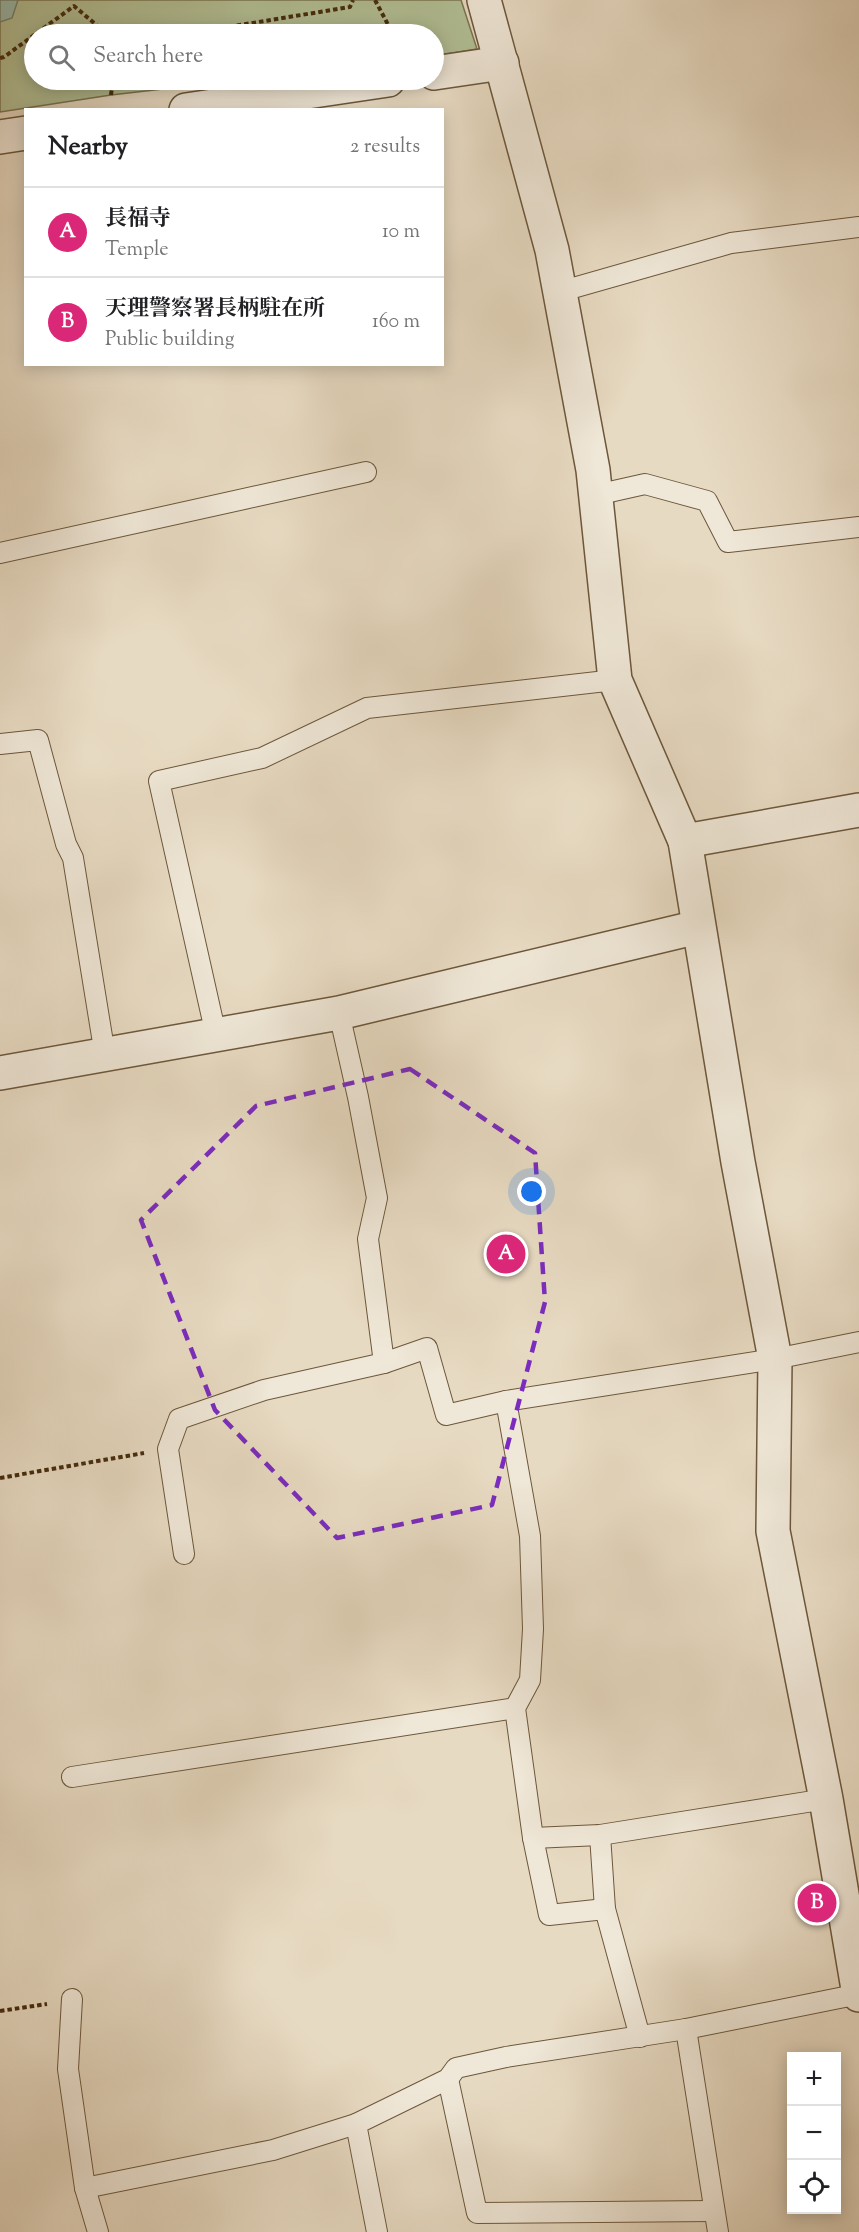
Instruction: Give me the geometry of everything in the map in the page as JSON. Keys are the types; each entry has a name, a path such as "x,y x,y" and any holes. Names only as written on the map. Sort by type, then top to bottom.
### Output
{"street":[{"path":"484,0 552,250 593,470 615,680 685,841 738,1162 775,1359 773,1531 826,1799 846,1842 859,1995"},
{"path":"444,72 502,63"},
{"path":"199,108 321,90"},
{"path":"0,137 24,133"},
{"path":"685,841 859,810"},
{"path":"0,1073 339,1013 698,927"}],"lane":[{"path":"559,292 731,243 859,227"},
{"path":"0,553 366,472"},
{"path":"596,495 645,484 707,501 728,542 859,527"},
{"path":"216,1035 159,781 262,758 367,708 615,680"},
{"path":"0,744 38,740 66,844 73,858 105,1054"},
{"path":"339,1013 377,1198 368,1239 384,1363"},
{"path":"184,1554 168,1449 179,1419 264,1390 384,1363 427,1348 446,1415 506,1401 775,1359 859,1342"},
{"path":"506,1401 530,1536 533,1629 530,1680 515,1708 533,1838 549,1915 605,1910"},
{"path":"72,1776 515,1708"},
{"path":"533,1838 600,1835 826,1799"},
{"path":"600,1835 605,1910 640,2037"},
{"path":"85,2188 273,2150 356,2124 448,2079 456,2068 506,2057 686,2029 859,1995"},
{"path":"72,1999 68,2069 85,2188 98,2232"},
{"path":"686,2029 718,2232"},
{"path":"448,2079 477,2213 714,2211"},
{"path":"356,2124 377,2232"}],"path":[{"path":"74,0 74,6 95,24"},
{"path":"246,24 350,7 353,0"},
{"path":"375,0 388,24"},
{"path":"48,24 74,6"},
{"path":"0,58 24,41"},
{"path":"111,95 112,90"},
{"path":"0,1478 168,1449"},
{"path":"0,2011 72,1999"}],"highlighted area":[{"path":"410,1069 535,1153 545,1302 492,1505 337,1538 215,1410 141,1220 256,1106"}],"shaded area":[{"path":"0,0 461,0 477,49 444,54 444,24 24,24 24,90 154,90 0,112"},
{"path":"0,0 18,0 12,18 0,22"}],"place":[{"name":"長福寺","path":"506,1254"},
{"name":"天理警察署長柄駐在所","path":"817,1903"}]}
